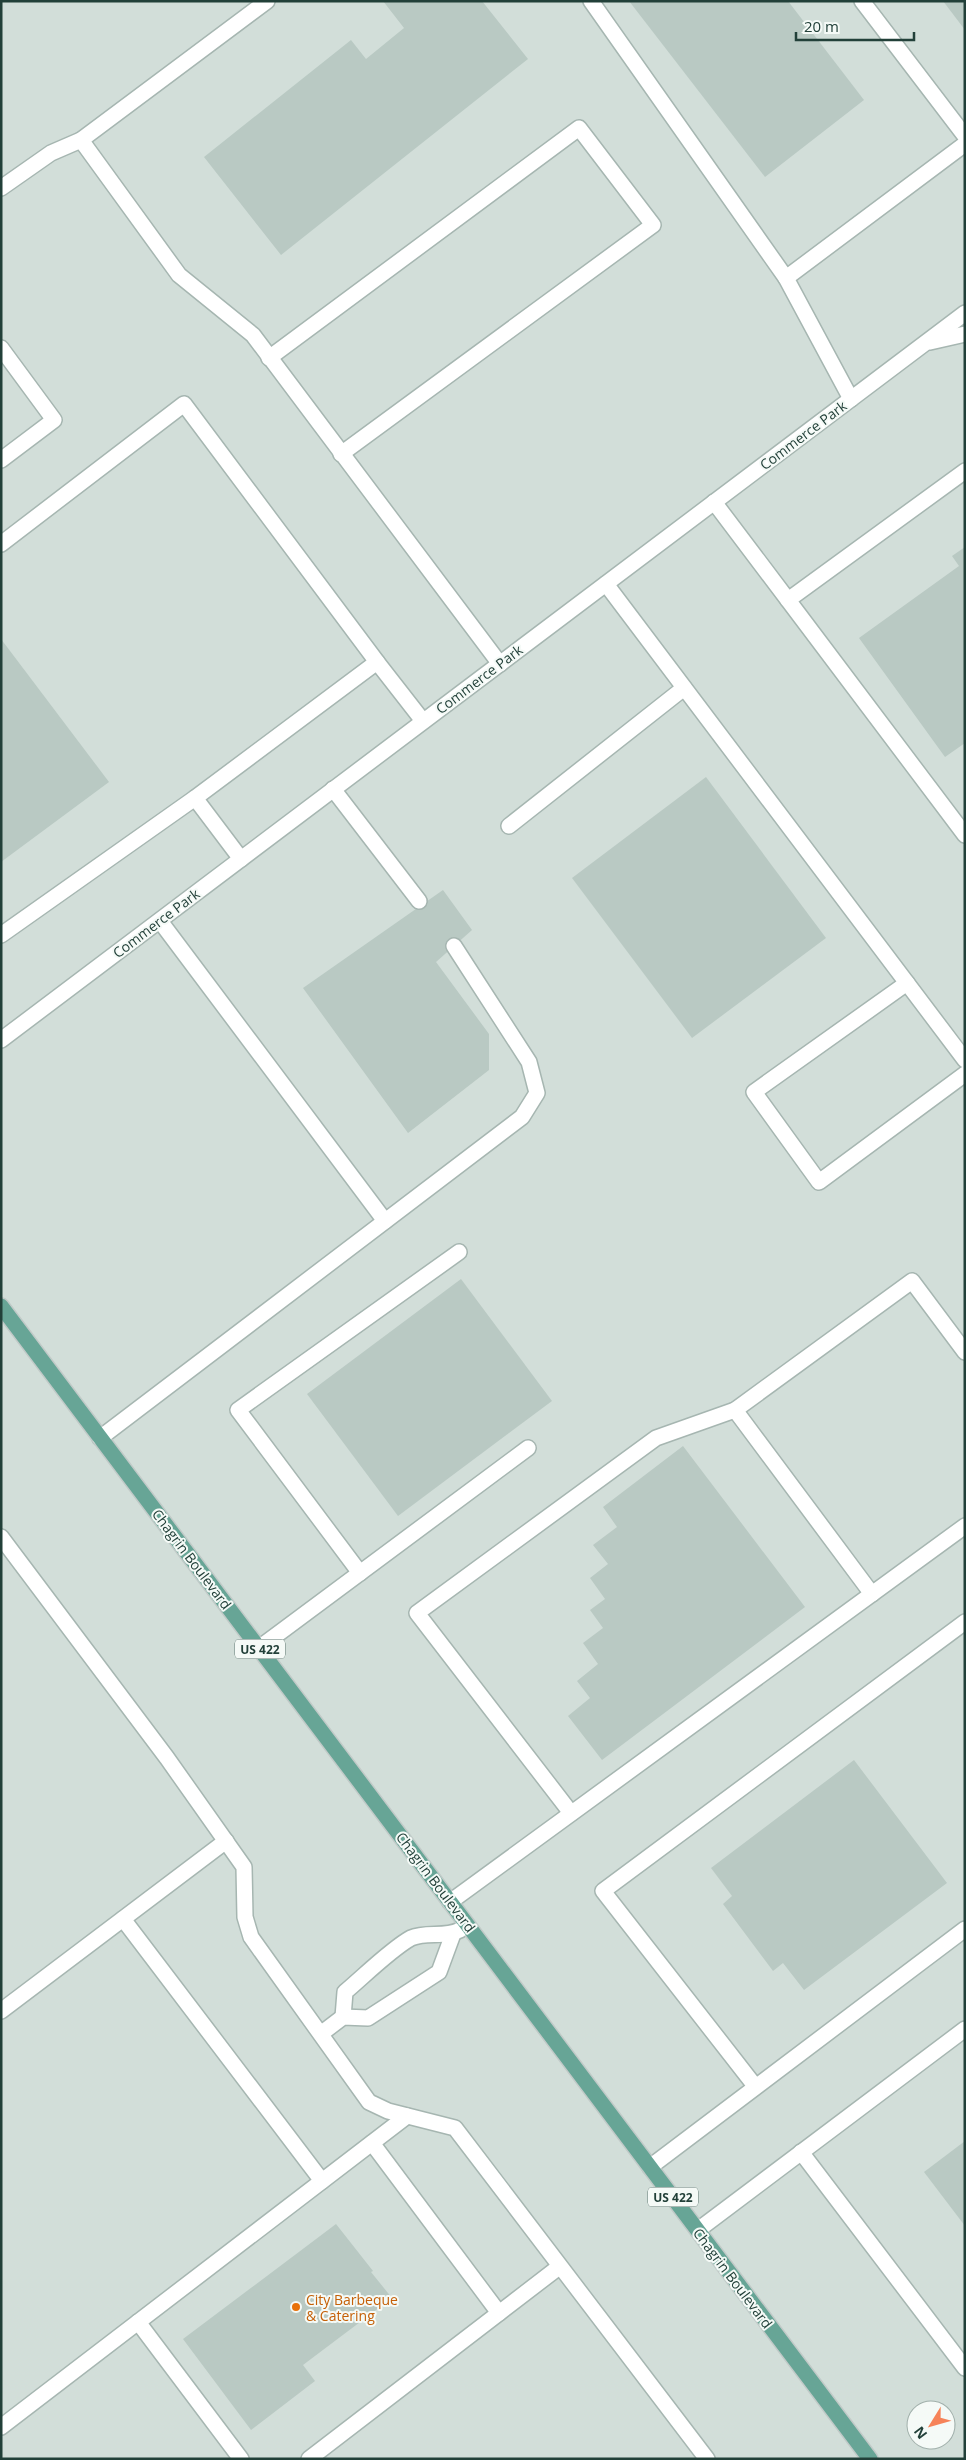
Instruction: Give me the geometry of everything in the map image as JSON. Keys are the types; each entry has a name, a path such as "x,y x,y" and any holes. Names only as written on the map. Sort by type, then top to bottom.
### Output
{"main road":[{"name":"Chagrin Boulevard","path":"1,1306 870,2459"}],"street":[{"path":"1,188 51,153 81,140 267,1"},
{"path":"591,1 786,278 851,398"},
{"path":"862,1 965,136"},
{"path":"269,358 579,128 653,225 341,454"},
{"path":"81,140 179,276 253,335 500,664"},
{"path":"786,278 965,144"},
{"path":"925,343 965,313"},
{"name":"Commerce Park","path":"1,1040 925,343 965,334"},
{"path":"1,348 54,420 1,460"},
{"path":"1,544 184,404 423,721"},
{"path":"788,600 965,471"},
{"path":"714,502 965,835"},
{"path":"606,584 965,1060"},
{"path":"1,935 195,798 377,662"},
{"path":"509,826 684,688"},
{"path":"333,789 418,902"},
{"path":"195,798 241,859"},
{"path":"160,920 385,1221"},
{"path":"100,1438 522,1116 537,1092 529,1062 454,946"},
{"path":"907,984 754,1092 819,1182 965,1074"},
{"path":"360,1573 238,1410 460,1252"},
{"path":"571,1813 417,1613 656,1438 735,1410 912,1282 965,1352"},
{"path":"735,1410 872,1594"},
{"path":"259,1648 528,1448"},
{"path":"450,1902 965,1526"},
{"path":"1,1537 105,1674 244,1867 245,1917 251,1937 370,2102 388,2111 432,2120 455,2128 706,2459"},
{"path":"755,2086 603,1891 965,1622"},
{"path":"1,2011 226,1841"},
{"path":"124,1918 322,2181"},
{"path":"343,2017 345,1992 402,1945 413,1938 453,1934 468,1925"},
{"path":"650,2167 965,1929"},
{"path":"322,2033 343,2017 368,2018 439,1972 453,1934"},
{"path":"698,2230 965,2029"},
{"path":"1,2427 406,2116"},
{"path":"372,2142 499,2313"},
{"path":"801,2152 965,2368"},
{"path":"309,2459 559,2267"},
{"path":"138,2322 241,2459"}],"shaded area":[{"path":"1,1 965,1 965,2459 1,2459"}],"building":[{"path":"383,1 482,1 528,59 281,255 204,157 351,40 366,59 404,28"},
{"path":"629,1 788,1 864,100 765,177"},
{"path":"943,1 965,1 965,30"},
{"path":"965,547 965,743 945,757 859,638 959,566 952,556"},
{"path":"1,639 109,782 1,862"},
{"path":"706,777 826,938 692,1038 572,878"},
{"path":"443,890 472,930 436,962 489,1034 489,1070 408,1133 303,988"},
{"path":"461,1279 552,1401 398,1516 307,1394"},
{"path":"683,1446 805,1607 602,1760 568,1716 590,1698 577,1681 598,1664 583,1643 603,1628 590,1610 605,1599 590,1578 608,1564 593,1545 617,1527 603,1507"},
{"path":"854,1760 947,1883 804,1990 783,1963 773,1971 723,1904 732,1896 711,1868"},
{"path":"965,2141 965,2226 924,2172"},
{"path":"336,2224 392,2298 303,2365 315,2381 251,2430 183,2339"}],"place":[{"name":"City Barbeque & Catering","path":"296,2307"}]}
